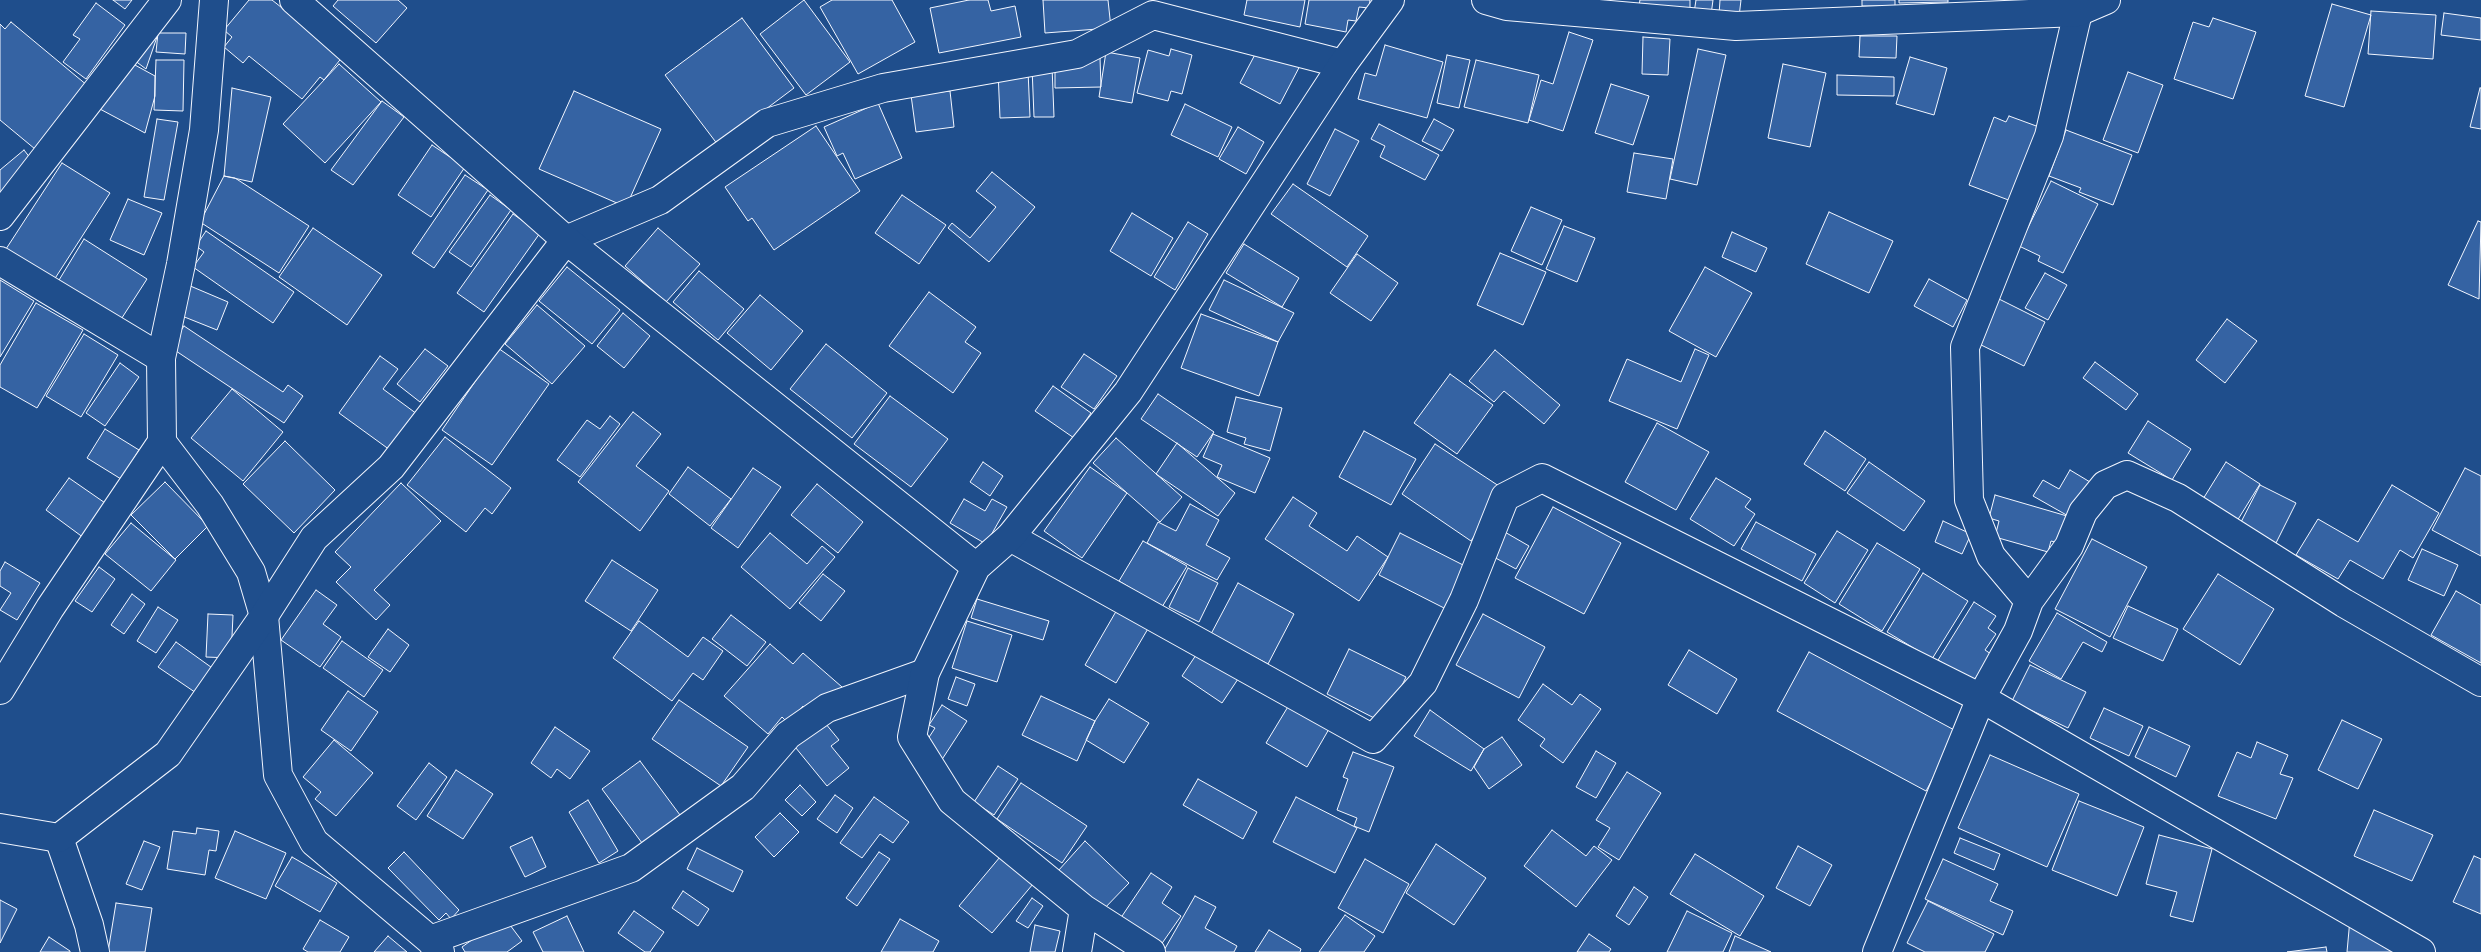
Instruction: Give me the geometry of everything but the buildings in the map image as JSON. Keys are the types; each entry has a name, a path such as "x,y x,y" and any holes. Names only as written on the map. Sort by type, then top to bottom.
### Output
{"street":[{"path":"0,216 166,0"},
{"path":"0,690 50,608 162,442 161,358 181,264 204,130 214,0"},
{"path":"294,0 566,240 976,567"},
{"path":"1151,952 1084,909 952,801 912,737 925,672 976,567 1010,537 1128,392 1343,64 1390,0"},
{"path":"1486,0 1507,6 1736,26 2078,12 2106,0"},
{"path":"0,828 59,838 168,754 264,616 314,538 391,467 566,240 660,200 767,123 882,88 1078,54 1150,8 1343,64"},
{"path":"2029,601 1991,556 1969,500 1965,347 2049,136 2078,12"},
{"path":"0,261 161,358"},
{"path":"162,442 210,505 252,572 264,616 278,775 314,842 435,946 631,868 743,788 788,735 827,708 925,672"},
{"path":"1877,952 1981,698 2018,631 2029,601 2069,546 2083,512 2105,485 2127,475 2178,498 2344,603 2481,682"},
{"path":"1010,537 1373,739 1423,683 1464,600 1505,497 1542,478 1981,698 2421,952"},
{"path":"59,838 89,925 95,952"},
{"path":"1077,952 1084,909"}]}
